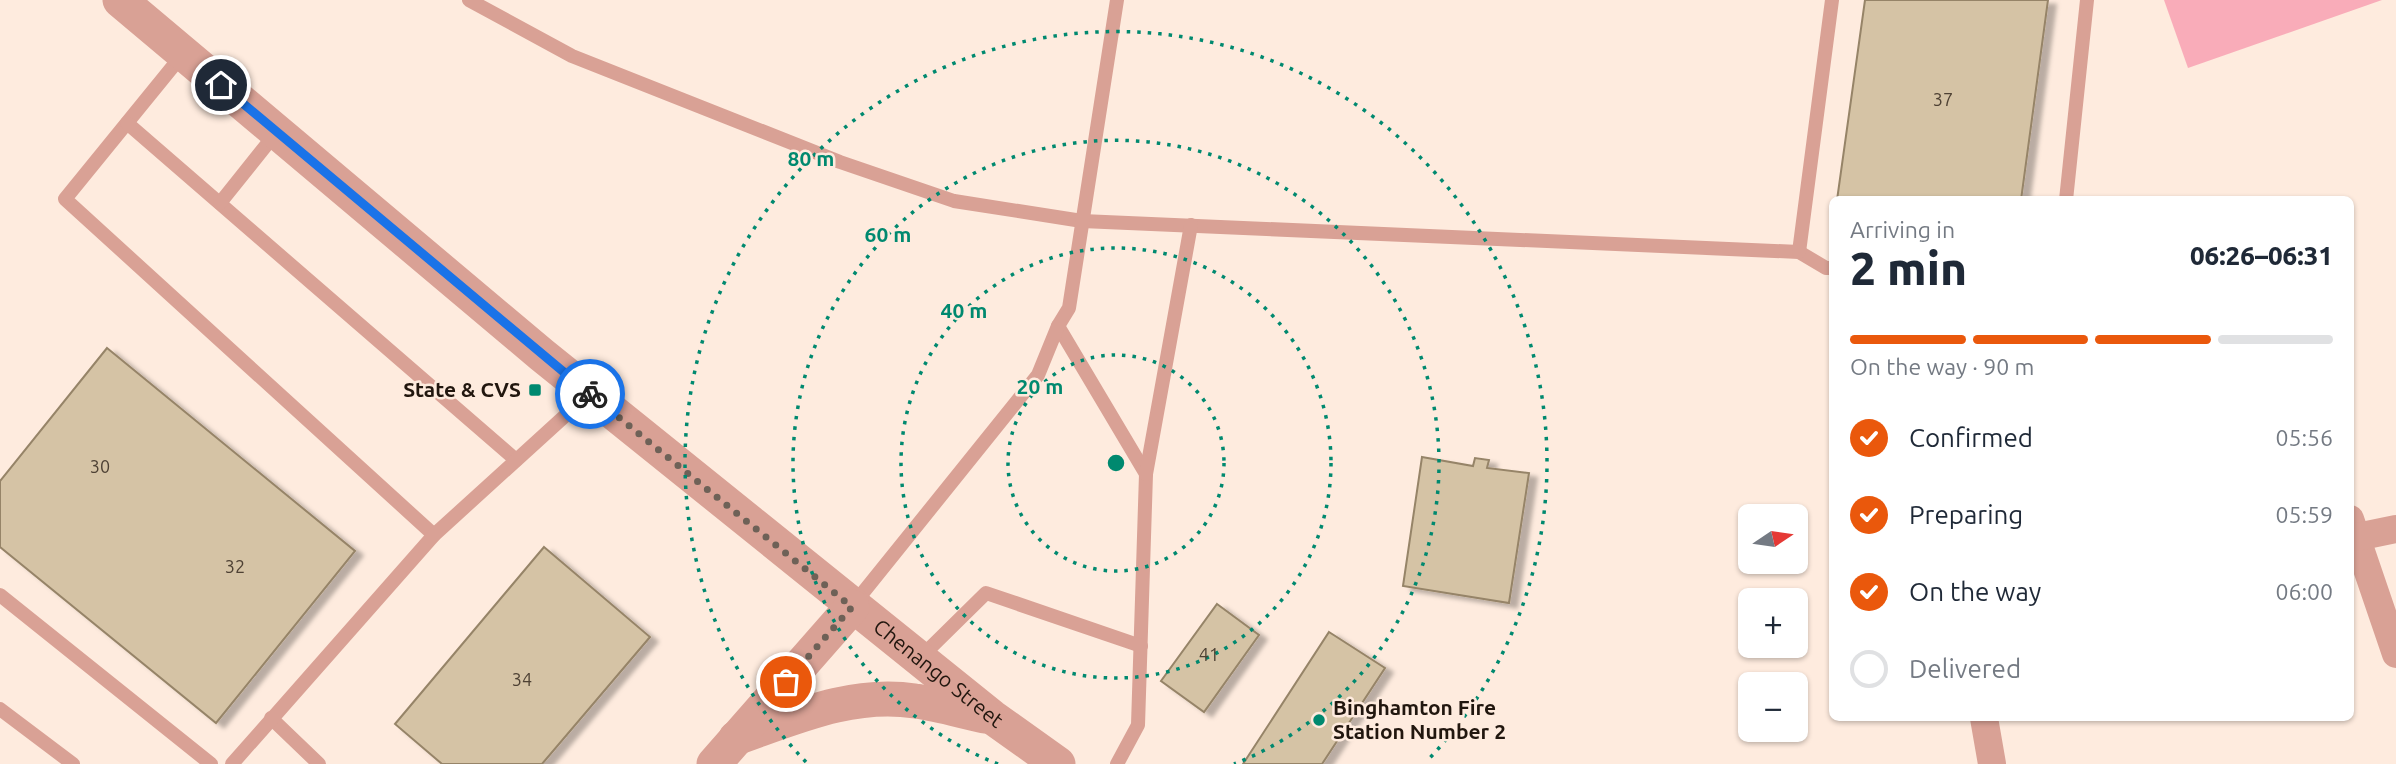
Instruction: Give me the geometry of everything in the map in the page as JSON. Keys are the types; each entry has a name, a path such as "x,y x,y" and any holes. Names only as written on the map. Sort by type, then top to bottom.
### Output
{"street":[{"path":"120,0 590,393 852,607"},
{"path":"2354,528 2396,529"},
{"path":"2354,531 2396,654"},
{"name":"Chenango Street","path":"725,751 852,607 992,718 1058,764"},
{"path":"725,751 810,712 867,700 915,701 992,718"},
{"path":"1985,721 1992,764"}],"lane":[{"path":"469,0 572,55 840,162 954,201 1082,221 1798,252 1829,268"},
{"path":"852,607 1038,376 1058,326 1069,308 1117,0"},
{"path":"1798,252 1832,0"},
{"path":"2066,196 2087,0"},
{"path":"183,53 65,199 434,534"},
{"path":"127,123 516,460"},
{"path":"220,203 277,132"},
{"path":"1117,764 1138,725 1146,474 1191,225"},
{"path":"1058,326 1146,474"},
{"path":"232,764 434,534 590,393"},
{"path":"919,659 986,593 1141,646"},
{"path":"0,596 211,764"},
{"path":"0,709 73,764"},
{"path":"271,718 319,764"}],"shaded area":[{"path":"2164,0 2382,0 2188,68"}],"building":[{"path":"1865,0 2048,0 2022,196 1838,196"},
{"path":"107,348 355,551 216,723 0,547 0,481"},
{"path":"1422,457 1473,466 1475,458 1489,460 1487,468 1529,473 1509,603 1403,586"},
{"path":"544,547 650,637 542,764 442,764 395,724"},
{"path":"1217,604 1259,635 1204,712 1161,681"},
{"path":"1329,632 1385,668 1322,764 1243,764"}],"way so far":[{"path":"590,394 852,607 786,682"}],"place":[{"name":"State & CVS","path":"535,390"},
{"name":"Binghamton Fire Station Number 2","path":"1319,720"}],"route":[{"path":"221,85 590,394"}]}
